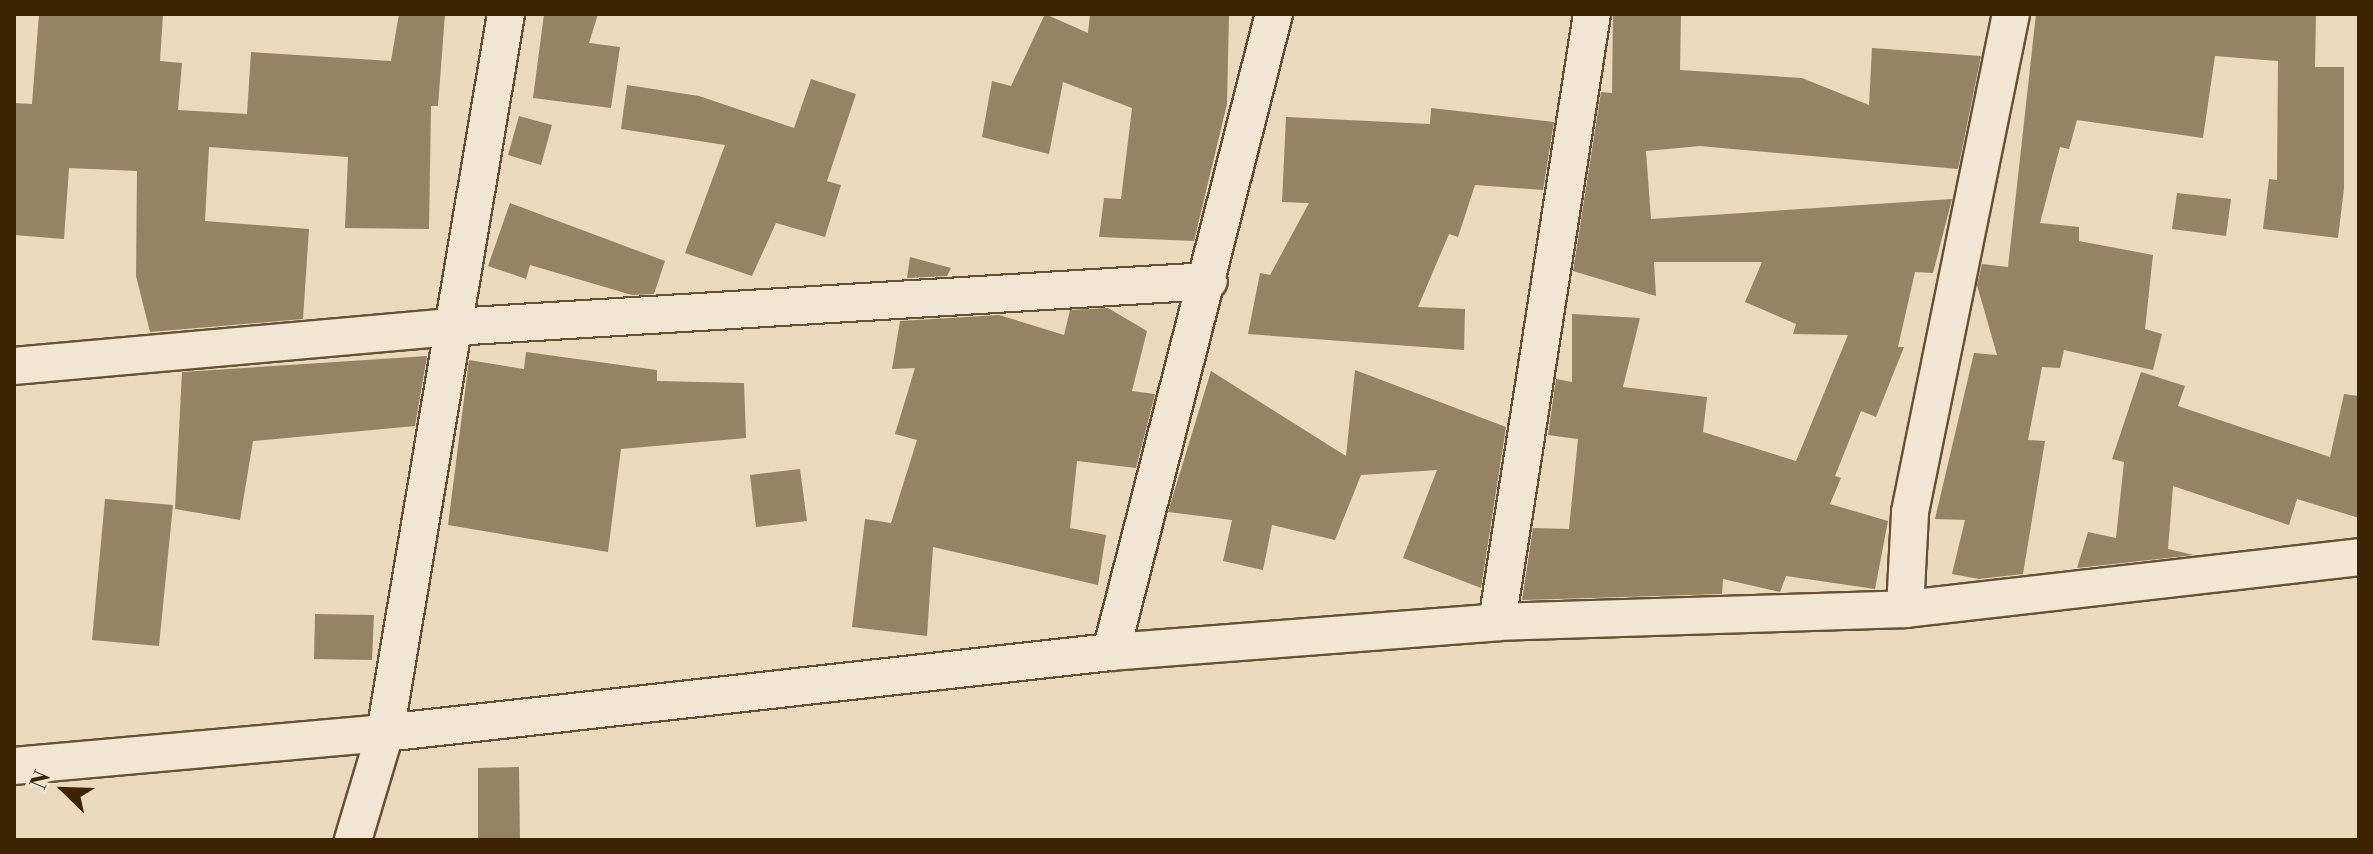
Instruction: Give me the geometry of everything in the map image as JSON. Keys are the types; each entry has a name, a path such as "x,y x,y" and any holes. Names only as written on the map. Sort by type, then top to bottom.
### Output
{"street":[{"path":"353,840 385,733 506,14"},
{"path":"1111,652 1209,281 1274,14"},
{"path":"1497,622 1592,14"},
{"path":"1905,609 1910,512 2011,14"},
{"path":"14,366 453,327 1209,281"},
{"path":"14,766 385,733 1111,652 1497,622 1905,609 2359,557"}],"building":[{"path":"39,14 163,14 160,61 182,63 178,110 247,114 251,52 391,61 399,14 445,14 438,106 431,106 429,229 345,228 348,157 209,147 205,221 309,229 303,319 150,332 136,276 137,171 69,168 64,239 14,235 14,103 32,104"},
{"path":"544,14 598,14 589,43 620,47 611,108 533,98"},
{"path":"1045,14 1088,33 1090,14 1229,14 1227,104 1194,241 1099,237 1104,198 1121,199 1132,108 1063,82 1049,154 982,137 992,81 1011,86"},
{"path":"1613,14 1681,14 1680,70 1802,78 1869,105 1872,48 1981,56 1958,169 1700,146 1646,151 1651,219 1952,199 1933,273 1915,272 1898,347 1904,347 1876,417 1861,411 1835,476 1841,478 1830,504 1888,521 1875,589 1786,576 1780,592 1723,579 1722,594 1522,600 1533,528 1569,529 1578,439 1548,435 1556,379 1572,382 1572,314 1640,318 1623,387 1707,397 1703,432 1796,461 1848,335 1793,334 1796,324 1745,302 1762,262 1654,262 1656,296 1573,271 1601,92 1612,93"},
{"path":"2036,14 2316,14 2315,67 2344,67 2344,188 2338,238 2263,229 2269,179 2277,180 2278,61 2215,56 2203,138 2077,120 2069,149 2060,147 2040,223 2079,227 2079,241 2153,255 2145,329 2162,334 2153,370 2064,350 2060,368 2042,367 2028,440 2045,441 2023,574 1979,579 1952,574 1965,520 1935,519 1974,353 1997,355 1977,285 1982,264 2008,267"},
{"path":"811,79 856,94 827,181 841,185 825,237 776,223 752,276 685,253 725,145 621,129 627,85 699,96 794,128"},
{"path":"1431,108 1554,122 1543,190 1475,185 1458,237 1449,234 1418,307 1465,309 1464,350 1248,334 1260,273 1270,275 1309,203 1282,202 1286,117 1430,124"},
{"path":"519,116 552,125 541,165 508,155"},
{"path":"2177,193 2231,199 2226,236 2172,229"},
{"path":"510,203 665,261 654,294 632,295 530,265 526,279 488,266"},
{"path":"910,257 951,268 947,276 907,278"},
{"path":"1108,308 1147,331 1132,391 1155,394 1136,468 1077,461 1070,528 1106,535 1098,585 933,547 927,636 852,627 865,519 891,523 917,440 895,434 915,368 892,369 900,321 999,315 1064,335 1070,310"},
{"path":"526,352 657,370 657,381 744,383 746,438 621,449 608,552 448,525 469,360 524,369"},
{"path":"427,356 415,426 253,441 240,520 175,509 182,372"},
{"path":"1355,370 1506,427 1481,588 1403,558 1437,470 1361,475 1335,540 1272,525 1263,570 1223,561 1232,520 1168,512 1211,371 1346,456"},
{"path":"2141,372 2185,386 2178,406 2330,457 2344,394 2359,396 2359,518 2297,499 2289,525 2173,486 2168,549 2194,555 2077,568 2088,532 2116,538 2124,462 2112,459"},
{"path":"800,469 807,521 756,527 750,475"},
{"path":"105,499 173,505 159,646 92,640"},
{"path":"315,614 374,615 372,660 314,659"},
{"path":"519,767 520,840 478,840 478,768"}]}
